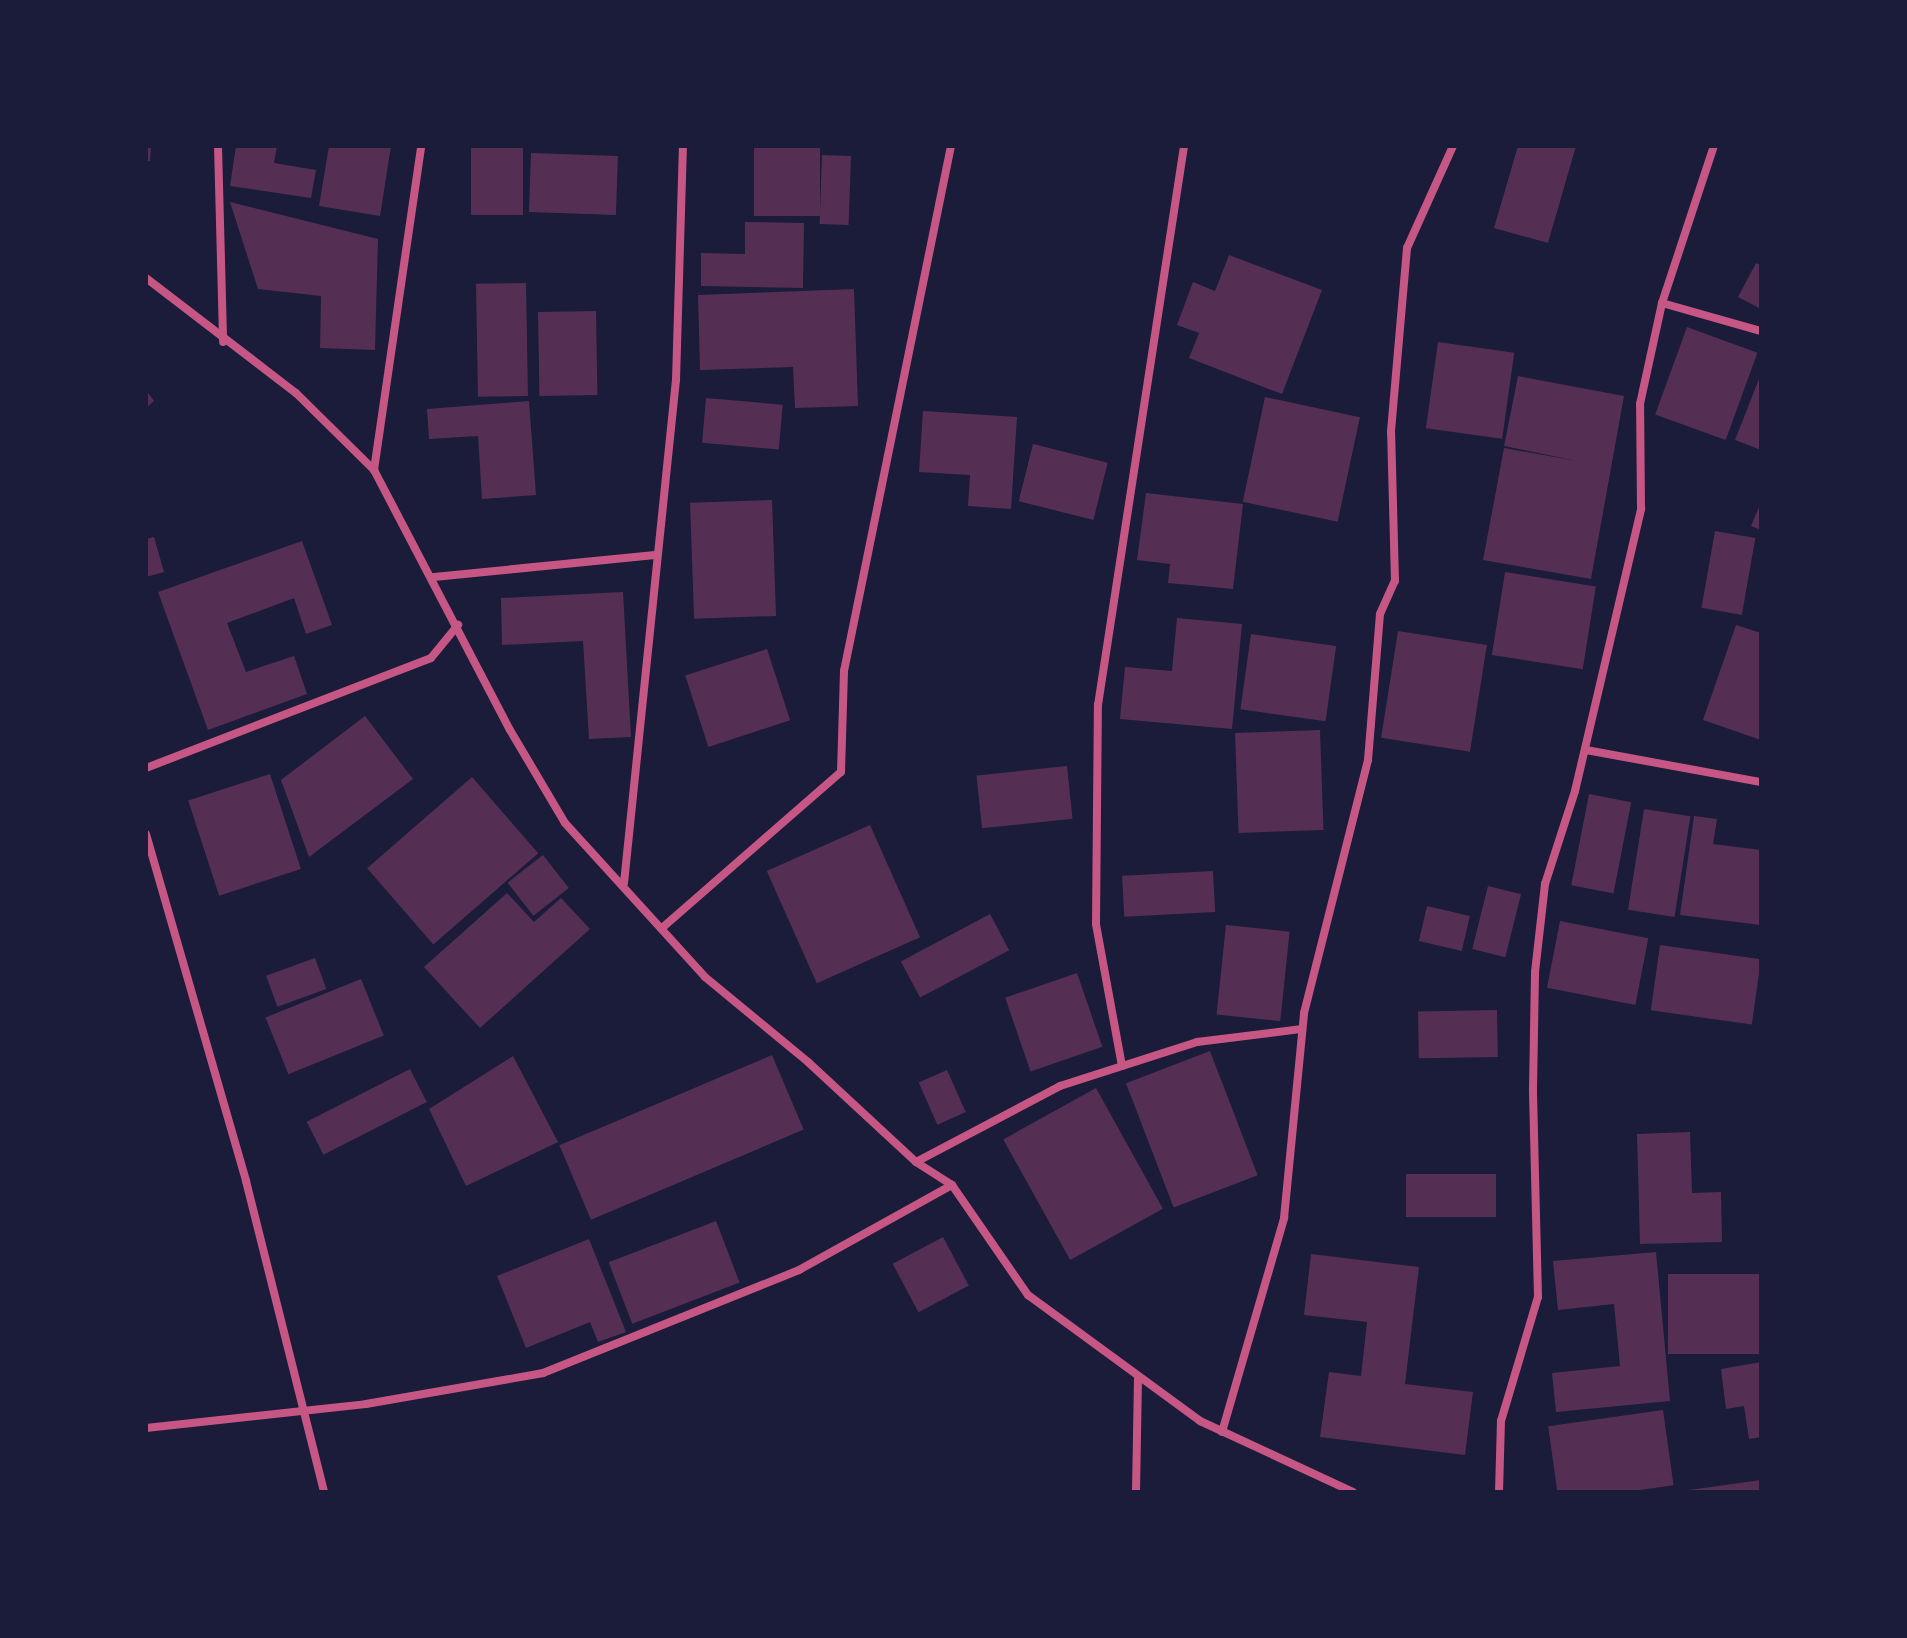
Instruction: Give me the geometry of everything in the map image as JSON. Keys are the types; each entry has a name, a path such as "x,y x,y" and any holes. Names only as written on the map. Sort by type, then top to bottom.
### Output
{"street":[{"path":"218,146 223,342"},
{"path":"374,470 421,146"},
{"path":"624,883 655,555 676,380 683,146"},
{"path":"662,928 841,772 844,671 951,146"},
{"path":"1122,1066 1096,924 1098,705 1184,146"},
{"path":"1222,1432 1284,1218 1302,1029 1368,760 1380,614 1395,581 1391,431 1407,248 1453,146"},
{"path":"1499,1492 1501,1421 1538,1297 1534,1045 1545,884 1586,750 1641,509 1640,404 1662,303 1714,146"},
{"path":"146,278 223,342 296,393 374,470 565,823 624,883 705,977 808,1062 916,1162 952,1185 1028,1295 1138,1378 1222,1432 1353,1492"},
{"path":"1662,303 1761,331"},
{"path":"434,577 655,555"},
{"path":"146,768 431,658 458,625"},
{"path":"1586,750 1761,782"},
{"path":"146,834 246,1181 324,1492"},
{"path":"916,1162 1060,1086 1197,1042 1302,1029"},
{"path":"146,1428 304,1411 543,1373 799,1270 952,1185"},
{"path":"1136,1492 1138,1378"}],"building":[{"path":"146,146 151,146 150,161 146,161"},
{"path":"236,146 277,146 274,163 316,170 311,198 230,186"},
{"path":"329,146 391,146 380,216 319,206"},
{"path":"471,146 523,146 523,215 471,215"},
{"path":"754,146 820,146 820,216 754,216"},
{"path":"1518,146 1576,146 1548,243 1494,228"},
{"path":"531,153 618,156 616,215 529,212"},
{"path":"822,155 851,156 849,225 820,224"},
{"path":"230,202 378,239 375,350 320,348 321,296 258,289"},
{"path":"745,222 804,223 803,288 701,286 701,253 745,254"},
{"path":"1229,255 1322,290 1282,394 1189,358 1199,333 1177,325 1193,282 1215,291"},
{"path":"1756,263 1761,265 1761,309 1738,297"},
{"path":"526,283 528,396 478,397 476,284"},
{"path":"854,289 858,406 795,408 793,367 700,370 698,295"},
{"path":"596,311 597,395 539,396 538,312"},
{"path":"1687,327 1757,353 1726,440 1655,414"},
{"path":"1438,342 1514,353 1502,439 1426,428"},
{"path":"1761,374 1761,450 1735,440"},
{"path":"1518,376 1624,396 1591,579 1483,560 1504,448 1577,461 1504,446"},
{"path":"146,390 154,401 146,408"},
{"path":"1265,397 1360,417 1338,522 1243,502"},
{"path":"706,398 783,405 779,450 702,443"},
{"path":"529,401 536,495 482,499 478,436 429,439 427,409"},
{"path":"923,411 1017,417 1011,509 968,506 970,475 919,472"},
{"path":"1033,444 1108,463 1093,520 1019,501"},
{"path":"1146,493 1243,504 1233,589 1168,583 1170,564 1137,560"},
{"path":"772,500 776,616 694,619 690,503"},
{"path":"1761,502 1761,530 1751,526"},
{"path":"1715,531 1755,538 1742,615 1701,608"},
{"path":"154,537 164,572 146,577 146,539"},
{"path":"302,541 332,625 306,634 294,598 227,623 246,672 294,656 307,694 208,730 158,592"},
{"path":"1505,572 1596,586 1583,669 1492,655"},
{"path":"623,592 631,737 589,739 583,641 502,645 501,598"},
{"path":"1177,618 1242,624 1232,729 1120,719 1125,667 1172,671"},
{"path":"1736,625 1761,633 1761,740 1703,720"},
{"path":"1398,631 1487,645 1470,752 1381,738"},
{"path":"1251,634 1336,646 1326,721 1240,709"},
{"path":"767,649 790,720 708,747 685,676"},
{"path":"365,716 413,779 309,857 281,780"},
{"path":"1320,730 1323,830 1239,833 1235,733"},
{"path":"1067,766 1073,819 982,828 976,776"},
{"path":"270,774 301,869 219,896 188,801"},
{"path":"472,777 538,853 433,944 367,868"},
{"path":"1589,794 1631,802 1613,893 1571,885"},
{"path":"1644,809 1690,816 1674,917 1628,910"},
{"path":"1694,816 1717,819 1713,844 1761,850 1761,925 1680,915"},
{"path":"870,825 920,937 817,983 767,871"},
{"path":"543,855 569,888 533,916 508,883"},
{"path":"1213,871 1215,912 1124,917 1122,876"},
{"path":"1488,886 1521,894 1505,957 1472,949"},
{"path":"507,893 534,922 561,898 590,929 480,1028 424,967"},
{"path":"1427,906 1470,916 1462,951 1419,941"},
{"path":"990,914 1009,950 920,998 901,961"},
{"path":"1560,921 1648,938 1635,1005 1547,988"},
{"path":"1226,925 1290,932 1280,1021 1217,1015"},
{"path":"1660,945 1761,959 1752,1025 1651,1010"},
{"path":"315,958 326,989 277,1007 266,976"},
{"path":"1077,973 1102,1047 1031,1071 1005,998"},
{"path":"361,979 384,1036 288,1074 266,1018"},
{"path":"1497,1010 1498,1057 1419,1058 1418,1011"},
{"path":"1210,1051 1258,1175 1174,1207 1126,1083"},
{"path":"772,1055 804,1130 591,1220 559,1145"},
{"path":"513,1056 558,1142 466,1186 429,1109"},
{"path":"410,1069 427,1102 323,1155 307,1122"},
{"path":"947,1070 966,1112 937,1125 919,1083"},
{"path":"1096,1088 1163,1209 1070,1260 1003,1139"},
{"path":"1690,1132 1692,1193 1721,1192 1722,1242 1640,1244 1637,1134"},
{"path":"1406,1174 1496,1174 1496,1217 1406,1217"},
{"path":"716,1221 740,1283 632,1324 609,1262"},
{"path":"943,1237 969,1286 918,1312 893,1264"},
{"path":"589,1239 626,1332 598,1342 590,1322 526,1348 497,1276"},
{"path":"1656,1252 1670,1401 1556,1412 1552,1373 1620,1366 1614,1304 1558,1310 1553,1261"},
{"path":"1311,1254 1419,1267 1405,1384 1473,1392 1465,1455 1320,1437 1329,1372 1361,1376 1367,1322 1304,1315"},
{"path":"1668,1274 1761,1274 1761,1354 1668,1354"},
{"path":"1761,1362 1761,1437 1749,1439 1744,1406 1726,1409 1721,1369"},
{"path":"1663,1410 1674,1485 1626,1492 1557,1492 1548,1426"},
{"path":"1761,1480 1761,1492 1689,1492 1689,1490"}]}
